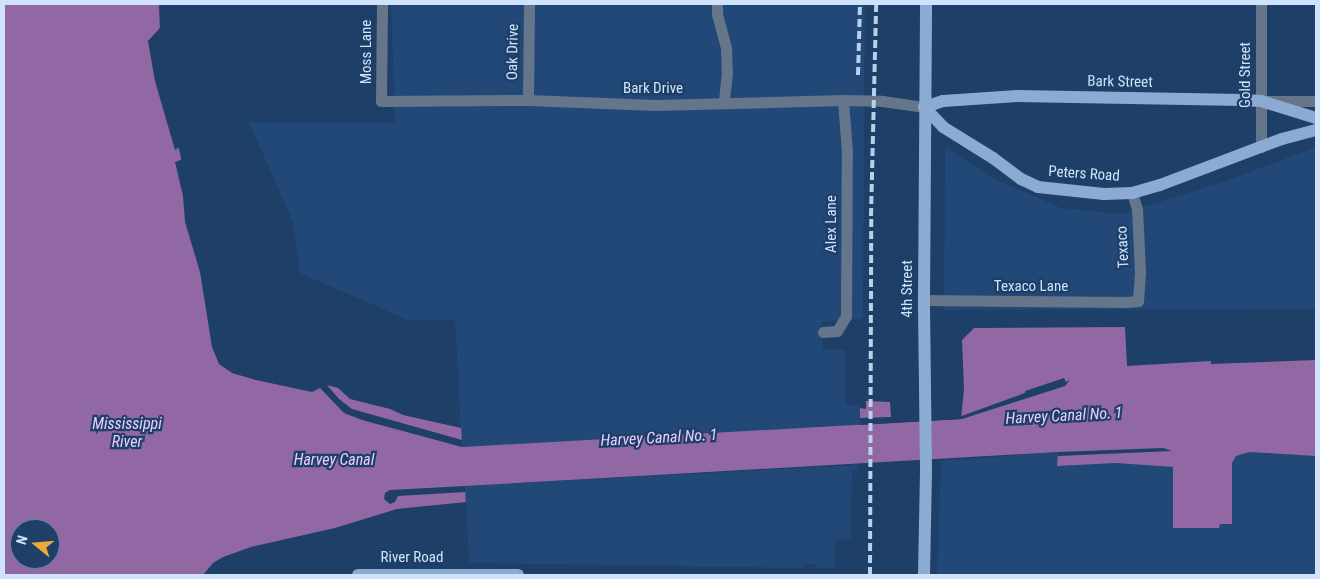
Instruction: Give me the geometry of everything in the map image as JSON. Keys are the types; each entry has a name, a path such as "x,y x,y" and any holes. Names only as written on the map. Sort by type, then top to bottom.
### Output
{"main road":[{"name":"4th Street","path":"924,575 926,470 924,107 926,4"},
{"name":"Bark Street","path":"924,107 943,102 1016,96 1261,102"},
{"path":"1261,102 1316,118"},
{"name":"Peters Road","path":"924,107 943,127 993,158 1021,179 1038,187 1104,194 1132,193 1160,185 1261,147 1316,130"},
{"name":"River Road","path":"358,575 518,575"}],"street":[{"name":"Moss Lane","path":"382,4 382,101"},
{"name":"Oak Drive","path":"528,100 529,4"},
{"path":"717,4 717,14 726,48 727,72 724,103"},
{"name":"Gold Street","path":"1261,4 1261,147"},
{"name":"Bark Drive","path":"382,101 528,100 655,105 843,100 882,101 924,107"},
{"name":"Alex Lane","path":"823,332 837,331 846,316 847,152 843,100"},
{"name":"Bark Street","path":"1261,102 1316,101"},
{"name":"Texaco","path":"1132,193 1137,209 1140,272 1138,301"},
{"name":"Texaco Lane","path":"924,300 1138,301"}],"shaded area":[{"path":"391,4 865,4 863,319 822,322 823,350 845,350 845,405 860,405 860,425 462,447 455,320 408,320 300,273 293,222 249,122 395,123"},
{"path":"945,147 995,179 1061,208 1121,214 1223,182 1316,147 1316,309 944,310"},
{"path":"1058,452 1057,466 1116,463 1173,467 1219,528 1220,524 1232,524 1232,463 1236,456 1249,452 1316,456 1316,575 937,575 941,461"},
{"path":"857,465 857,470 852,471 851,539 835,540 834,568 818,568 814,564 805,564 802,568 469,563 465,486"}],"water":[{"path":"4,4 159,4 161,60 188,193 212,333 227,363 320,388 333,381 354,392 461,422 462,447 961,419 964,389 962,340 974,328 1125,327 1127,366 1211,361 1211,364 1316,360 1316,456 1249,452 1236,456 1232,463 1232,524 1220,524 1219,528 1173,528 1173,467 1116,463 1057,466 1058,452 465,486 466,509 398,515 266,554 218,575 4,575"},
{"path":"866,401 890,402 891,417 860,418 860,408 866,409"}],"pier":[{"path":"160,28 181,146 175,150 155,81 148,41"},
{"path":"183,159 205,249 212,292 214,332 229,361 262,372 320,385 334,379 355,389 461,422 461,428 403,415 390,409 350,399 338,388 327,385 339,399 352,409 462,440 462,447 362,420 344,413 320,388 312,392 256,380 232,373 219,364 212,347 200,272 185,222 183,196 175,162"},
{"path":"1064,378 1066,382 1070,380 1065,386 962,419 860,425 860,422 959,417"},
{"path":"1163,448 1172,451 1058,456 1058,452"},
{"path":"941,461 941,463 857,468 857,465"},
{"path":"465,486 465,492 398,496 395,502 390,504 384,499 385,493 390,490"},
{"path":"466,502 466,512 399,518 267,556 221,575 203,575 213,563 223,557 251,547 335,528 397,509"}],"railway":[{"path":"858,75 860,4"},
{"path":"870,575 871,216 876,4"}],"water label":[{"name":"Harvey Canal No. 1","path":"1064,416"},
{"name":"Mississippi River","path":"127,433"},
{"name":"Harvey Canal No. 1","path":"659,438"},
{"name":"Harvey Canal","path":"334,460"}]}
